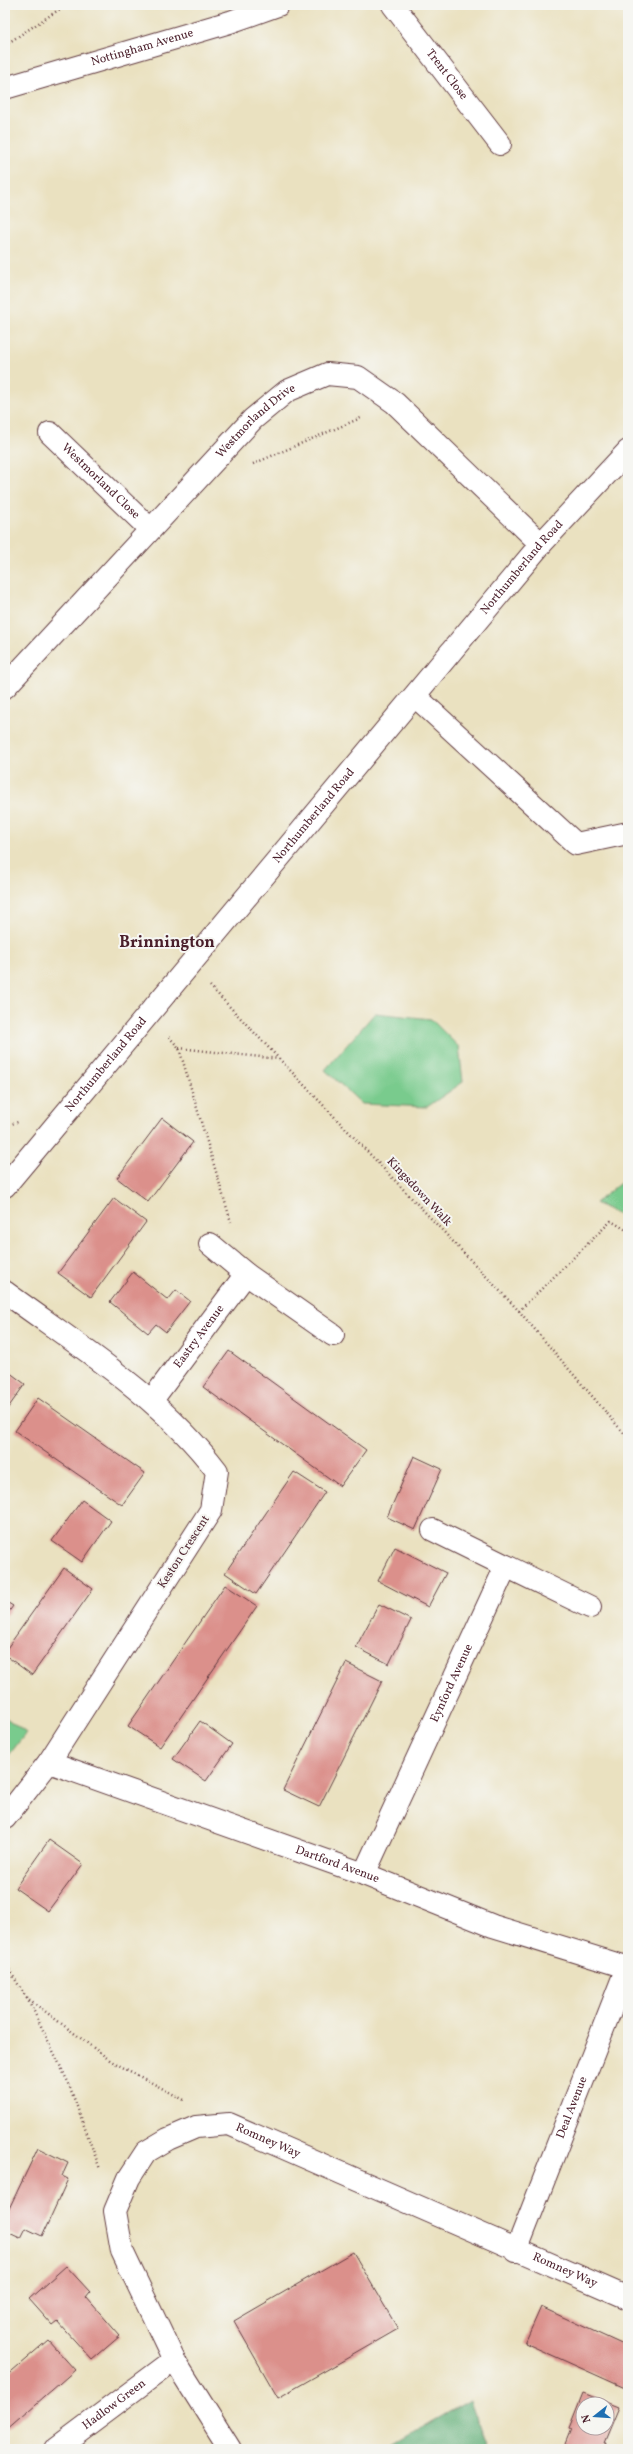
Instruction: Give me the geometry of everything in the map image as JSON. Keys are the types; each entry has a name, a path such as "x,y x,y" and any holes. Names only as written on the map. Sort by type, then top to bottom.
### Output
{"street":[{"name":"Nottingham Avenue","path":"5,88 230,22 278,5"},
{"name":"Trent Close","path":"393,5 500,144"},
{"name":"Westmorland Drive","path":"5,686 253,419 287,391 327,374 358,377 394,403 541,544"},
{"name":"Westmorland Close","path":"50,434 150,529"},
{"name":"Northumberland Road","path":"5,1186 541,544 628,451"},
{"path":"415,696 576,844 628,833"},
{"path":"210,1244 246,1274 333,1335"},
{"name":"Eastry Avenue","path":"152,1400 246,1274"},
{"name":"Keston Crescent","path":"5,1292 152,1400 196,1443 217,1471 211,1510 48,1762 5,1818"},
{"path":"433,1530 590,1607"},
{"name":"Eynford Avenue","path":"364,1874 506,1566"},
{"name":"Dartford Avenue","path":"48,1762 364,1874 494,1926 627,1966"},
{"name":"Deal Avenue","path":"516,2251 627,1966"},
{"name":"Romney Way","path":"115,2211 129,2178 146,2152 168,2139 196,2127 229,2124 516,2251 628,2298"},
{"path":"115,2211 122,2251 174,2360 230,2449"},
{"name":"Hadlow Green","path":"55,2449 174,2360"}],"path":[{"path":"5,45 66,5"},
{"path":"249,466 394,403"},
{"name":"Kingsdown Walk","path":"190,965 519,1312 628,1438"},
{"path":"149,1013 179,1048 232,1229"},
{"path":"179,1048 280,1060"},
{"path":"519,1312 611,1221 628,1231"},
{"path":"5,1963 26,1997 68,2082 115,2211"},
{"path":"26,1997 111,2061 187,2102"}],"green space":[{"path":"375,1013 431,1019 459,1047 463,1082 427,1107 362,1104 325,1070"},
{"path":"628,1177 628,1219 595,1203"},
{"path":"5,1717 26,1733 5,1760"},
{"path":"470,2400 488,2449 385,2449"}],"building":[{"path":"162,1118 193,1142 148,1202 117,1178"},
{"path":"114,1198 146,1222 91,1297 58,1273"},
{"path":"133,1272 168,1300 176,1290 190,1301 166,1332 156,1324 148,1333 110,1302"},
{"path":"229,1351 366,1450 340,1486 203,1387"},
{"path":"5,1369 25,1384 5,1412"},
{"path":"38,1398 145,1473 122,1505 15,1431"},
{"path":"414,1456 442,1469 415,1530 387,1517"},
{"path":"294,1472 325,1492 256,1594 225,1573"},
{"path":"82,1500 111,1521 82,1562 52,1541"},
{"path":"395,1547 446,1573 428,1607 378,1581"},
{"path":"64,1568 93,1589 32,1675 5,1655 5,1651"},
{"path":"225,1585 257,1606 160,1747 128,1726"},
{"path":"5,1601 13,1606 5,1617"},
{"path":"379,1604 411,1620 389,1664 356,1647"},
{"path":"346,1663 382,1681 319,1807 283,1790"},
{"path":"200,1721 232,1744 206,1781 173,1759"},
{"path":"49,1840 83,1864 48,1911 15,1888"},
{"path":"38,2148 68,2163 62,2176 68,2179 42,2236 25,2228 20,2238 5,2231 5,2217"},
{"path":"353,2252 398,2329 278,2398 234,2321"},
{"path":"66,2266 90,2292 86,2297 120,2336 92,2360 58,2322 53,2326 29,2299"},
{"path":"541,2307 628,2347 628,2382 625,2388 525,2343"},
{"path":"48,2340 75,2370 5,2431 5,2377"},
{"path":"583,2393 591,2396 582,2396"},
{"path":"615,2405 619,2407 615,2417"},
{"path":"575,2413 575,2436 607,2436 604,2443 606,2443 604,2449 563,2449 571,2429 569,2428"}],"district":[{"name":"Brinnington","path":"167,943"}]}
